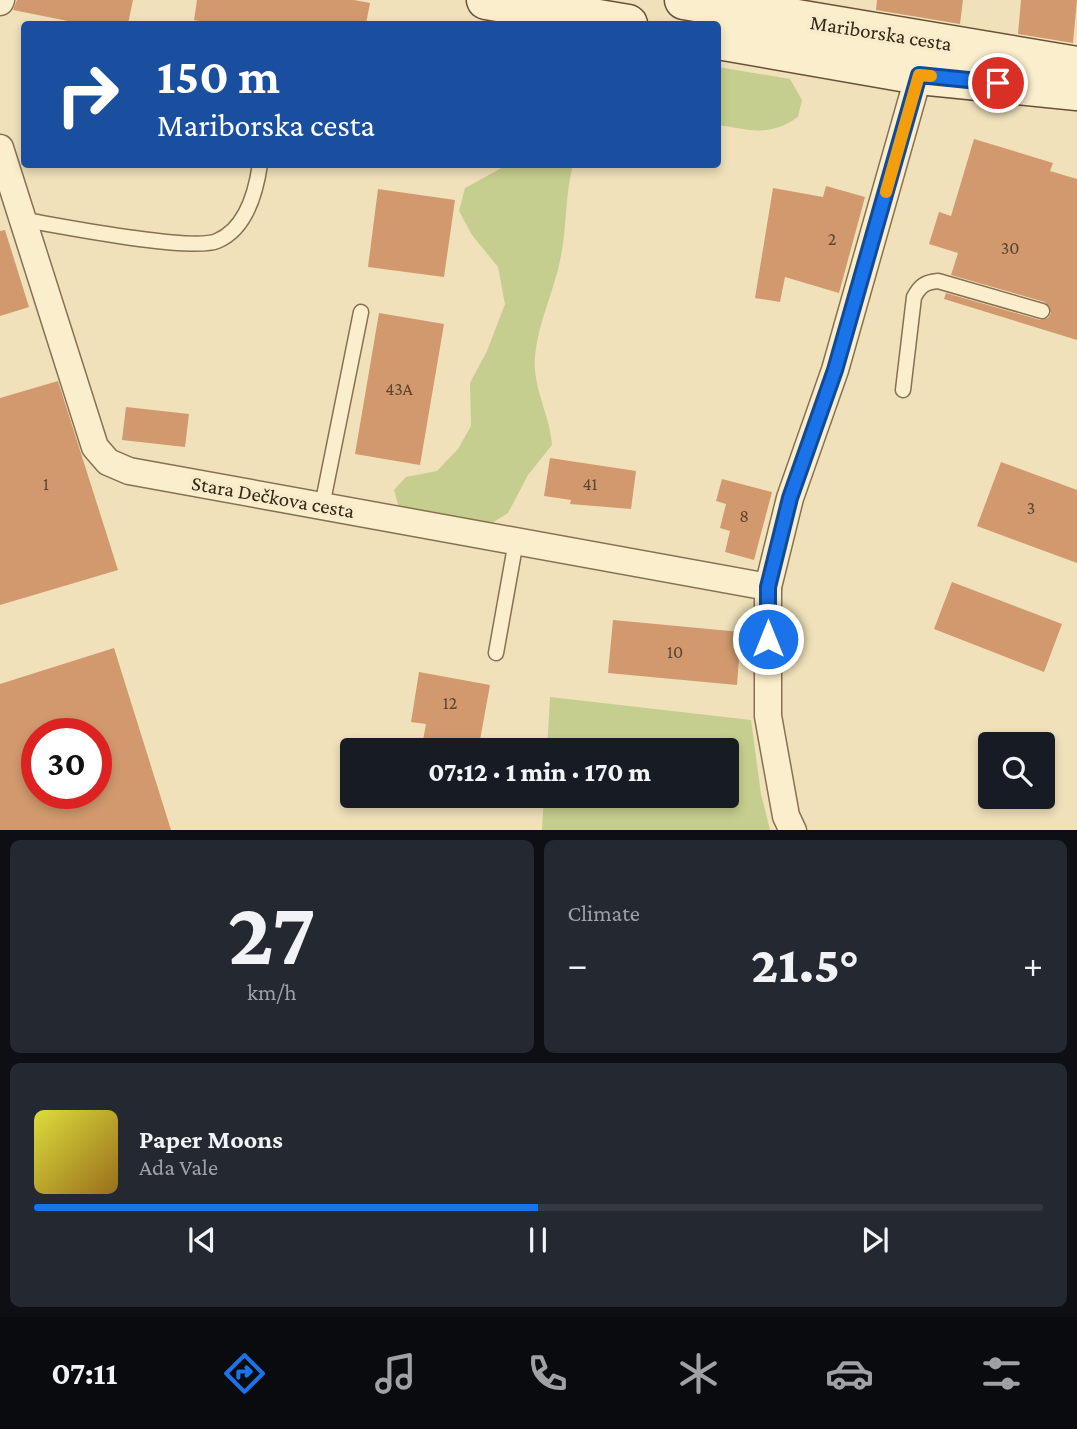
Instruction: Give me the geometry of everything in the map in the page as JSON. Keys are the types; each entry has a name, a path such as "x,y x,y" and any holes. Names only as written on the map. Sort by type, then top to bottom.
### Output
{"main road":[{"path":"486,0 610,21"},
{"name":"Mariborska cesta","path":"684,0 1077,91"},
{"name":"Mariborska cesta","path":"721,40 1077,66"}],"street":[{"path":"793,830 786,816 768,716 768,587 790,498 835,370 924,57"},
{"name":"Stara Dečkova cesta","path":"0,148 95,447 108,462 129,471 768,587"}],"lane":[{"path":"25,220 164,242 216,242 237,227 256,192 259,168"},
{"path":"903,390 914,297 919,287 938,281 1042,311"},
{"path":"322,506 361,312"},
{"path":"496,653 516,541"}],"green space":[{"path":"721,68 790,79 802,100 798,117 788,123 769,130 721,125"},
{"path":"502,168 572,168 561,256 539,331 535,356 536,379 552,445 528,475 508,513 492,523 455,522 399,508 394,490 406,477 437,471 458,449 471,426 470,383 487,351 505,304 498,267 472,235 459,211 465,188"},
{"path":"550,697 751,720 761,794 770,830 542,830 543,808 739,808 739,738 548,738"}],"building":[{"path":"17,0 133,0 129,21 68,21 13,10"},
{"path":"197,0 354,0 370,3 367,21 194,20"},
{"path":"877,0 963,0 960,24 876,10"},
{"path":"1021,0 1077,0 1073,43 1018,34"},
{"path":"974,139 1053,163 1050,171 1077,179 1077,340 944,299 946,293 1040,320 1048,318 1051,313 1045,302 951,275 958,253 929,244 939,212 951,216"},
{"path":"826,186 865,197 839,293 785,277 780,302 755,298 773,188 823,197"},
{"path":"378,189 455,200 444,277 368,267"},
{"path":"5,230 29,307 0,316 0,231"},
{"path":"379,313 444,324 420,465 355,454"},
{"path":"58,381 118,570 0,605 0,398"},
{"path":"126,407 189,414 185,447 122,440"},
{"path":"550,458 636,471 631,509 570,504 571,500 544,496"},
{"path":"1001,462 1077,490 1077,563 977,526"},
{"path":"722,479 772,492 754,560 725,552 730,531 720,528 726,504 716,501"},
{"path":"952,582 1062,624 1044,672 934,629"},
{"path":"613,620 741,632 737,685 608,673"},
{"path":"114,648 171,830 0,830 0,684"},
{"path":"419,672 490,685 480,738 423,738 426,724 411,722"}],"slow traffic":[{"path":"886,192 919,75 931,76"}],"route":[{"path":"768,639 768,587 790,498 835,370 919,75 998,83"}]}
